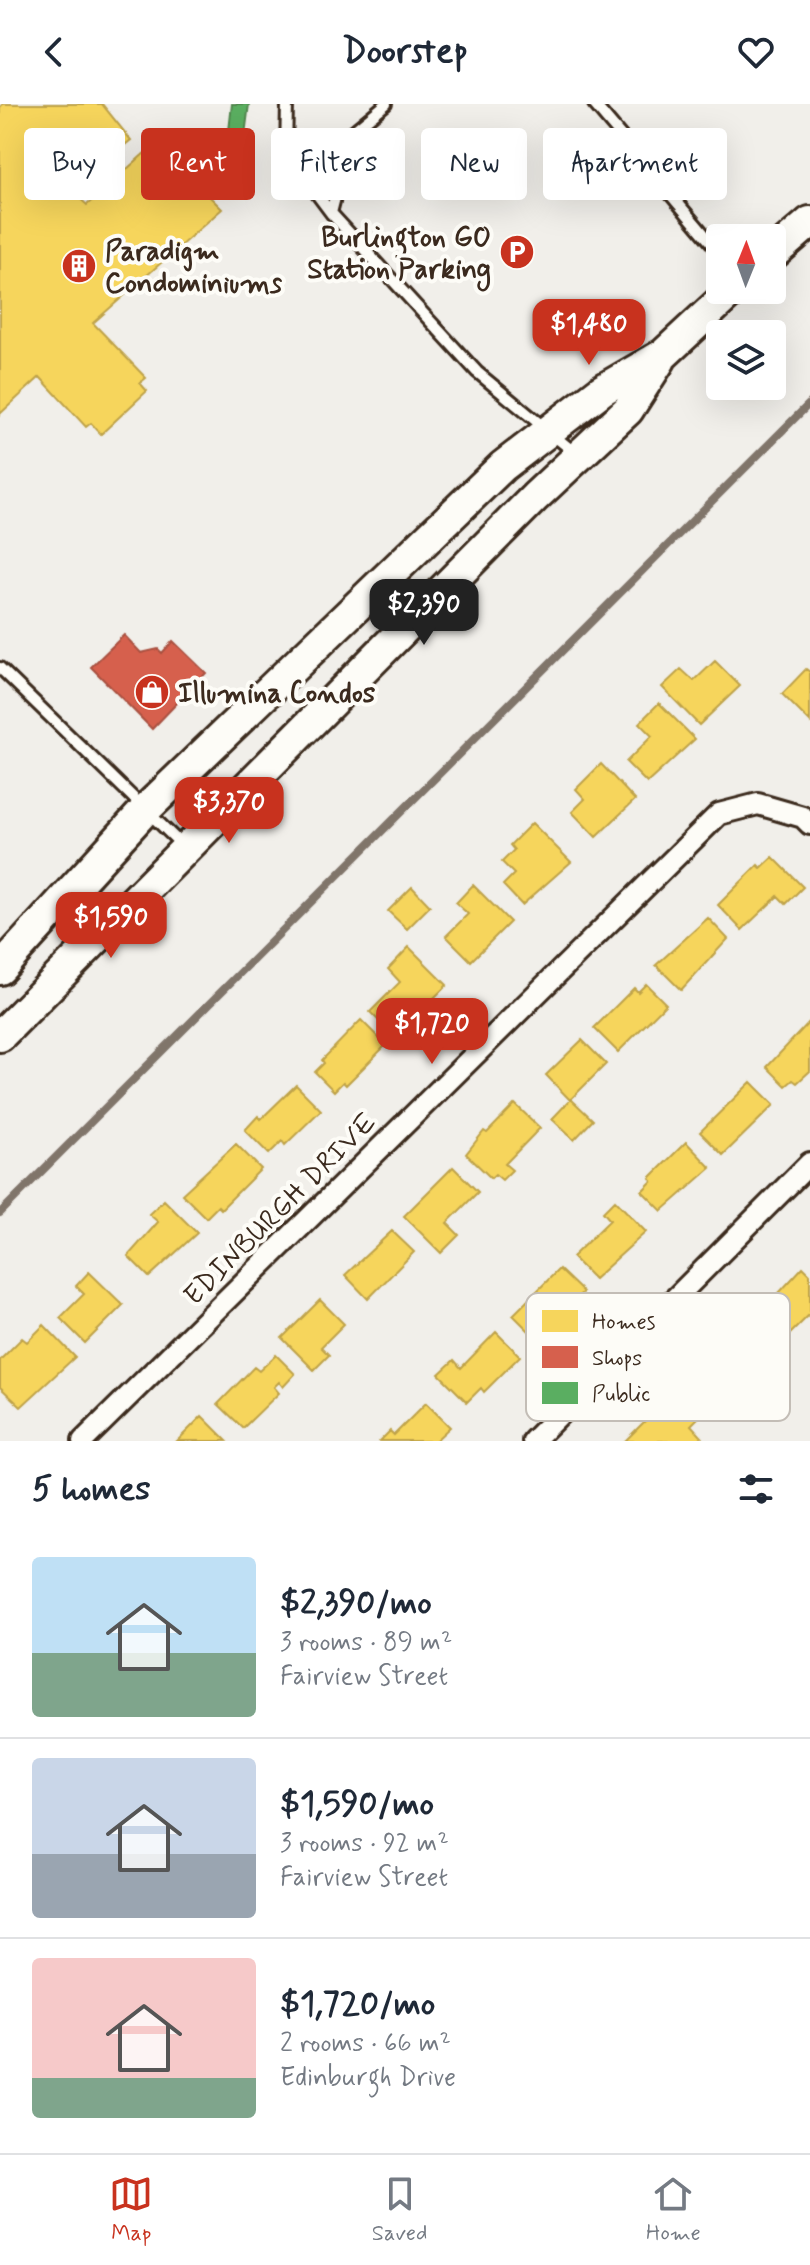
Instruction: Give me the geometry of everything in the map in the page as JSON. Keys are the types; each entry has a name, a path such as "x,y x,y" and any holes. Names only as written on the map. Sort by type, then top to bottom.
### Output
{"main road":[{"path":"786,243 810,222"},
{"path":"0,969 145,810 503,466 602,390 664,354 718,304"},
{"path":"0,1036 535,497 628,410 664,354"}],"street":[{"name":"EDINBURGH DRIVE","path":"83,1441 719,814 758,804 803,817 810,824"},
{"path":"680,1293 810,1163"},
{"path":"533,1441 553,1421"}],"lane":[{"path":"287,104 286,153 331,213 477,372 580,457"},
{"path":"331,213 352,132 386,104"},
{"path":"594,104 706,236"},
{"path":"0,668 185,848"}],"building: Homes":[{"name":"Paradigm Condominiums","path":"3,104 102,104 121,128 24,128 24,200 82,200 87,205 93,200 125,200 125,171 141,156 141,200 213,200 222,209 93,323 146,378 140,383 147,391 101,434 91,423 86,427 40,377 0,414 0,107"},
{"path":"715,661 740,686 699,725 662,687 681,669 694,681"},
{"path":"806,669 810,672 810,722 782,694"},
{"path":"659,703 695,739 647,783 626,762 652,736 639,723"},
{"path":"601,764 635,800 596,837 572,812 585,799 576,789"},
{"path":"532,823 571,862 522,905 503,885 514,874 502,862 514,850 510,845"},
{"path":"773,857 803,887 786,904 778,896 742,930 718,905 758,865 761,868"},
{"path":"473,885 510,922 471,961 446,936 468,914 456,903"},
{"path":"412,887 430,906 407,929 388,911"},
{"path":"708,918 728,939 681,990 656,965"},
{"path":"409,947 447,985 431,1001 436,1005 415,1026 410,1021 395,1037 370,1012 400,982 388,969"},
{"path":"646,984 666,1004 618,1052 594,1028 634,988 638,992"},
{"path":"361,1020 386,1045 346,1085 343,1082 334,1091 315,1072 324,1063 322,1060"},
{"path":"810,1021 810,1071 797,1083 793,1080 786,1086 767,1067"},
{"path":"582,1040 606,1064 570,1100 546,1075"},
{"path":"751,1082 774,1105 723,1155 700,1132"},
{"path":"296,1085 321,1110 285,1145 282,1141 269,1154 245,1130"},
{"path":"571,1099 593,1120 574,1140 552,1119"},
{"path":"515,1104 540,1128 505,1164 512,1170 502,1180 495,1174 491,1178 466,1154 484,1131 487,1133"},
{"path":"686,1142 711,1168 662,1211 642,1191 652,1181 650,1178"},
{"path":"236,1144 261,1169 221,1209 218,1206 206,1218 182,1194"},
{"path":"453,1167 478,1192 447,1223 459,1235 441,1253 404,1216"},
{"path":"164,1200 197,1233 149,1277 128,1256 158,1222 149,1214"},
{"path":"615,1200 646,1232 594,1279 572,1257 610,1220 603,1212"},
{"path":"392,1231 414,1252 368,1299 345,1275"},
{"path":"803,1267 810,1274 810,1314 790,1334 790,1293 779,1293"},
{"path":"559,1269 583,1292 582,1293 535,1293"},
{"path":"89,1272 123,1305 85,1343 60,1318 84,1294 76,1286"},
{"path":"320,1300 344,1324 321,1347 329,1355 314,1370 282,1338"},
{"path":"526,1302 526,1328 513,1315"},
{"path":"44,1325 75,1357 21,1407 0,1387 0,1360 22,1338 27,1342"},
{"path":"496,1332 520,1356 484,1392 481,1388 467,1402 439,1374 454,1360 461,1368"},
{"path":"276,1355 295,1374 283,1387 279,1382 274,1387 279,1393 243,1428 218,1404 254,1367 259,1371"},
{"path":"426,1403 450,1427 435,1441 380,1441 390,1431 394,1435"},
{"path":"202,1416 227,1441 177,1441"},
{"path":"645,1421 695,1421 691,1425 702,1437 699,1441 625,1441"}],"building: Shops":[{"path":"124,635 141,653 158,649 162,653 173,641 206,673 152,729 91,667"}],"building: Public":[{"path":"232,104 249,104 246,128 229,128"}],"waterway":[{"path":"0,1213 810,403"}],"place":[{"name":"Burlington GO Station Parking","path":"517,252"},
{"name":"Paradigm Condominiums","path":"79,266"},
{"name":"Illumina Condos","path":"152,692"}]}
